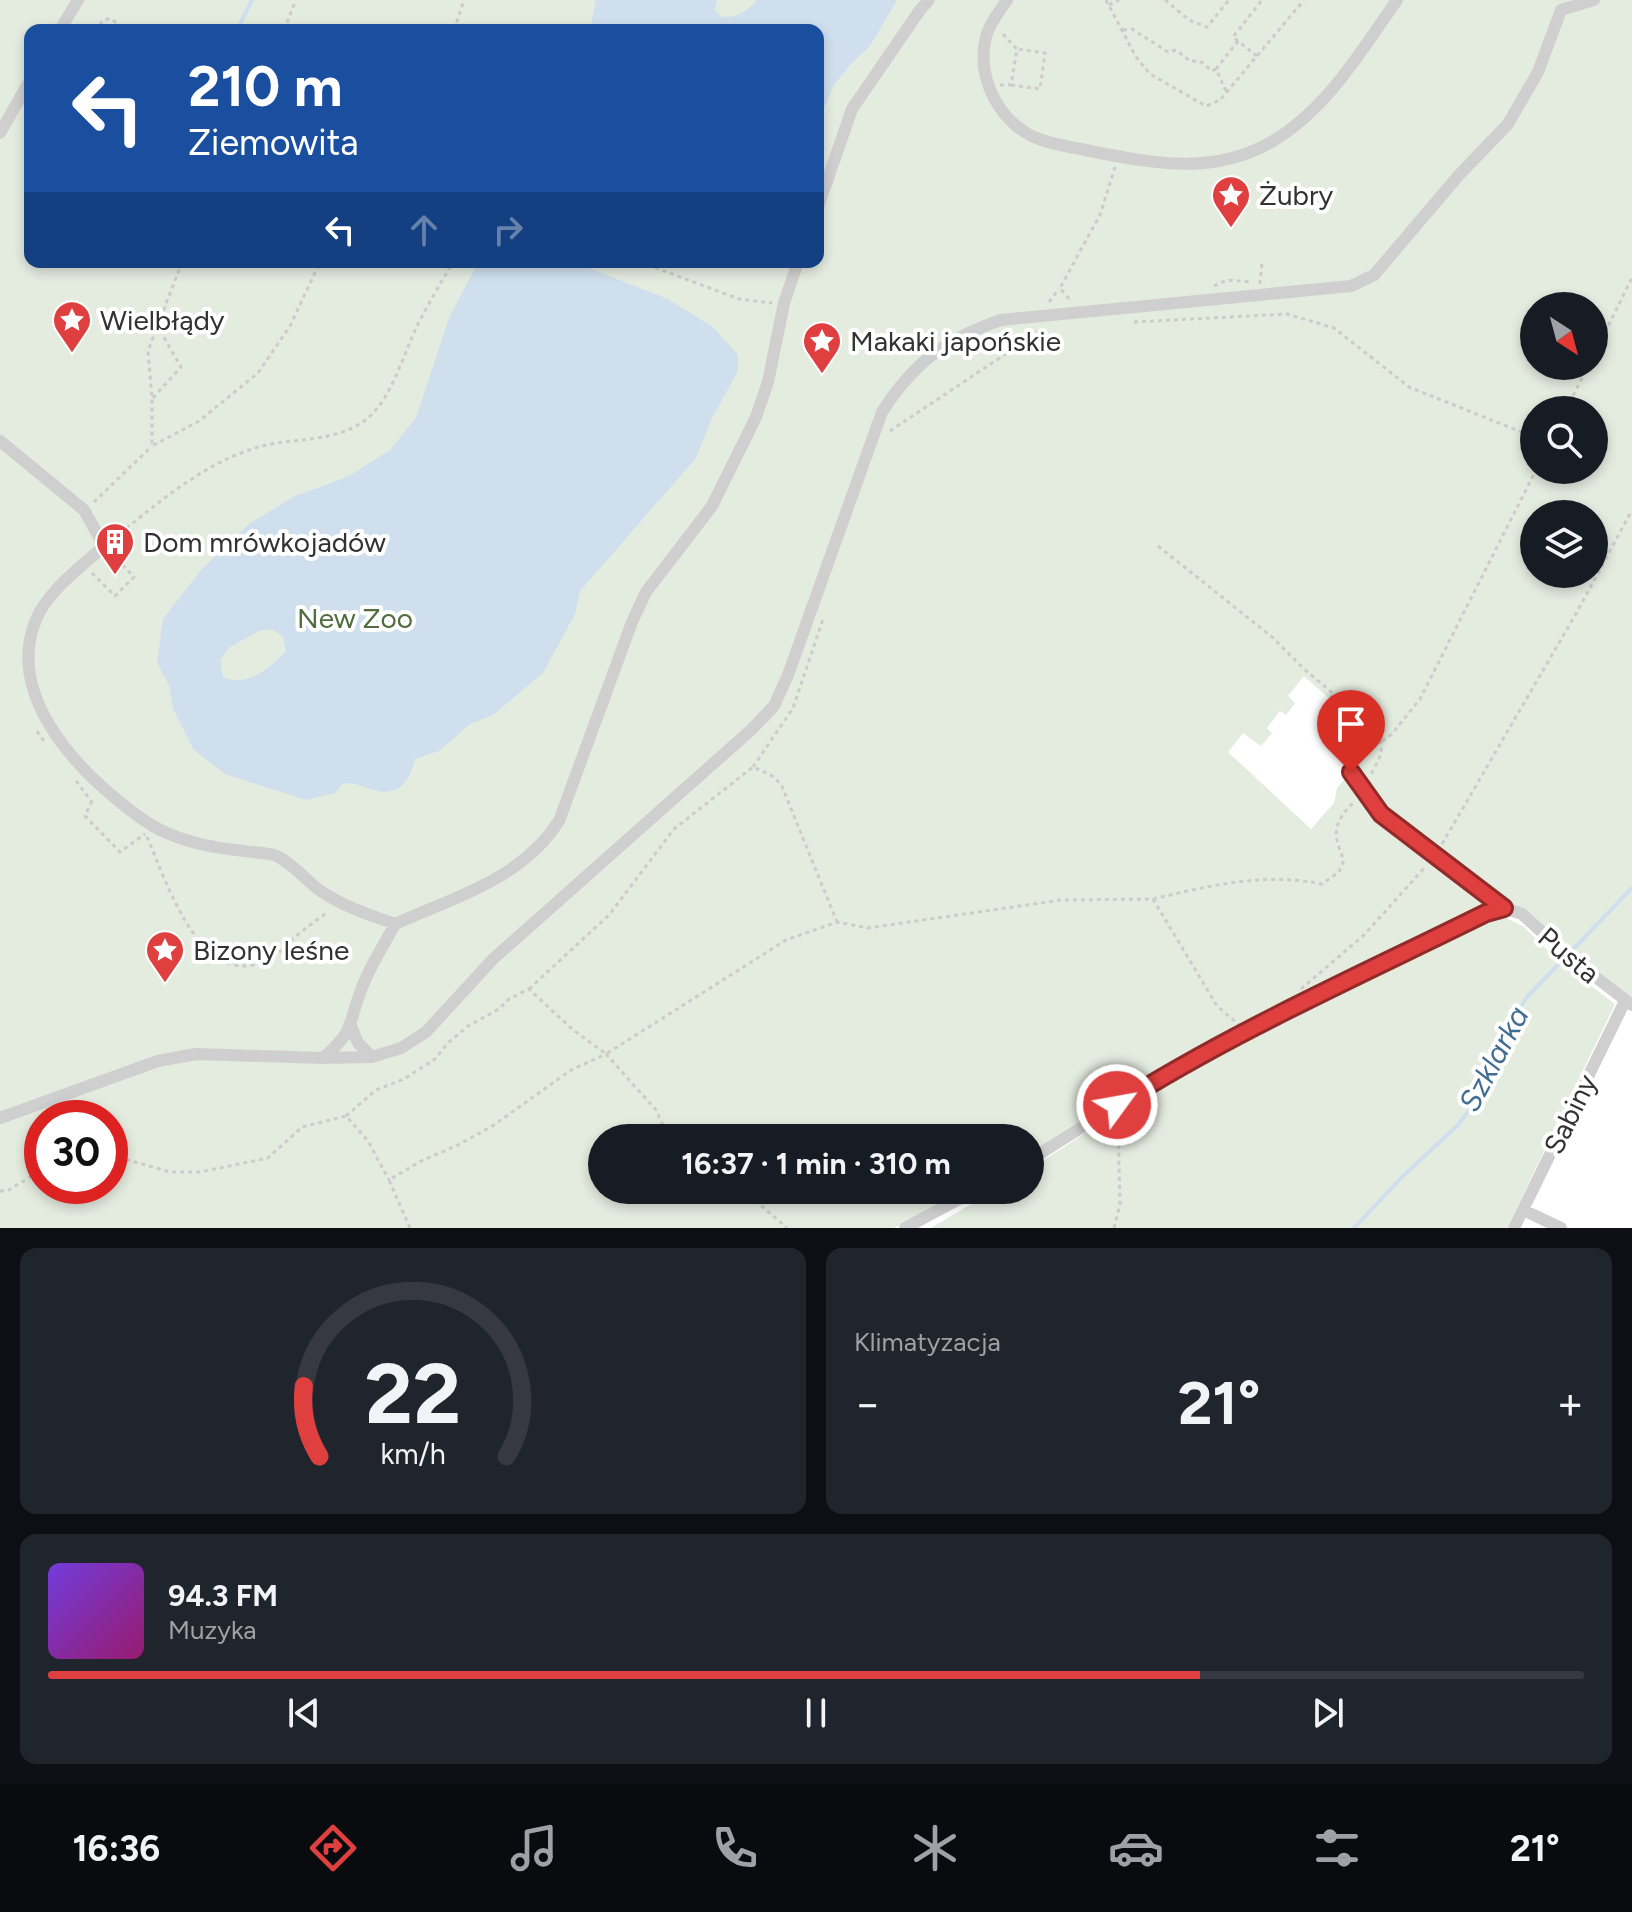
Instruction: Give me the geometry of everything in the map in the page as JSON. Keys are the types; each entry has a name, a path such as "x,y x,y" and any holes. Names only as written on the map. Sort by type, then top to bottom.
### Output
{"street":[{"path":"64,24 78,0"},
{"path":"824,190 852,109 929,0"},
{"path":"1007,0 985,39 985,77 1012,124 1040,140 1183,166 1226,161 1271,142 1311,115 1397,0"},
{"path":"0,1118 158,1061 196,1054 372,1057 401,1048 426,1032 493,959 751,730 774,706 788,675 882,412 898,387 917,366 968,331 1001,320 1351,286 1374,275 1459,175 1508,124 1538,72 1561,10 1594,0"},
{"path":"0,133 24,91"},
{"path":"323,1058 343,1040 351,1026 360,992 395,924 501,877 546,842 559,821 632,622 646,592 712,506 756,417 768,382 784,303 796,268"},
{"path":"0,441 84,510 104,546 48,601 35,620 30,640 28,665 43,713 51,729 79,764 150,830 198,845 276,856 341,903 395,924"},
{"name":"Pusta","path":"1351,772 1381,814 1504,908 1522,914 1568,956 1628,1003"},
{"path":"1044,1151 1147,1086 1248,1032 1486,913 1504,908"},
{"name":"Sabiny","path":"1514,1228 1628,1003"},
{"path":"351,1026 358,1043 372,1057"},
{"path":"905,1228 950,1204"},
{"path":"1523,1210 1561,1228"}],"path":[{"path":"286,24 296,0"},
{"path":"456,24 464,0"},
{"path":"1106,0 1136,57 1150,74 1206,106 1227,93 1304,0"},
{"path":"1109,5 1119,0"},
{"path":"1165,0 1189,20 1207,27 1229,0"},
{"path":"1257,56 1233,37 1262,0"},
{"path":"100,24 105,19 112,19 117,24"},
{"path":"987,84 1040,89 1045,53 1017,49 992,22"},
{"path":"1122,30 1132,29 1168,52 1176,50 1190,61 1200,61 1212,71 1238,41"},
{"path":"1011,85 1017,49"},
{"path":"1216,69 1227,93"},
{"path":"1079,312 1060,288 1100,215 1119,156"},
{"path":"1262,263 1262,295"},
{"path":"152,446 148,351 180,268"},
{"path":"84,510 152,446 199,421 258,373 290,326 317,268"},
{"path":"84,564 115,596 134,577 104,546 177,490 213,466 254,448 346,431 368,418 384,398 418,324 450,268"},
{"path":"656,268 739,299 784,303"},
{"path":"1608,326 1632,278"},
{"path":"1130,322 1287,314 1334,328 1409,387 1520,431"},
{"path":"886,437 893,427 1051,326"},
{"path":"152,398 181,367 158,327"},
{"path":"1382,741 1392,734 1420,699 1529,484"},
{"path":"1297,993 1364,935 1436,854 1577,612 1632,510"},
{"path":"389,1180 494,1125 571,1070 606,1054 786,940 837,922 868,928 1061,900 1153,899 1224,883 1298,878 1322,884 1339,872 1344,860 1336,843 1335,829 1370,776 1381,755 1382,741 1375,729 1303,668 1272,637 1158,546"},
{"path":"128,1160 170,1172 200,1172 268,1158 302,1127 346,1116 376,1090 404,1079 435,1059 468,1026 529,989 609,915 674,829 753,767 793,708 824,617"},
{"path":"753,767 771,775 781,784 837,922"},
{"path":"100,785 85,816 120,852 150,830 189,928 217,959 227,964 238,967 277,955 312,923 341,903"},
{"path":"1153,899 1217,1006 1248,1032"},
{"path":"529,989 572,1029 606,1054 656,1110 662,1124"},
{"path":"1114,1228 1120,1204 1117,1105"},
{"path":"346,1116 368,1141 410,1228"},
{"path":"0,1191 7,1191 24,1181"},
{"path":"759,1204 787,1228"}],"green space":[{"name":"New Zoo","path":"0,0 1632,0 1632,998 1517,906 1314,992 1168,1068 1044,1145 1044,1124 588,1124 588,1204 939,1204 894,1228 0,1228","holes":["1304,676 1377,741 1337,788 1334,803 1311,829 1228,752 1243,733 1261,746 1272,733 1267,728 1280,711 1286,715 1295,703 1288,696"]},
{"path":"1501,916 1523,926 1561,963 1615,1004 1507,1228 931,1228 971,1204 1044,1204 1044,1160 1101,1123 1243,1040 1479,923"}],"water":[{"path":"596,0 717,0 715,10 722,17 741,13 757,0 897,0 870,46 833,86 824,108 824,24 591,24"},
{"path":"475,268 588,268 668,299 713,327 738,355 738,371 712,418 696,458 580,591 575,614 543,673 493,715 470,724 439,751 415,759 407,780 391,791 383,792 347,783 342,784 335,793 306,800 225,774 193,749 173,709 169,685 157,663 163,619 201,570 249,524 293,497 349,476 390,450 416,418 449,318","holes":["261,630 274,630 283,637 286,651 265,670 241,680 223,677 220,660 230,647"]}],"waterway":[{"path":"240,24 252,0"},
{"name":"Szklarka","path":"1354,1228 1403,1176 1457,1126 1475,1103 1512,1021 1527,997 1632,888"}],"place":[{"name":"Żubry","path":"1231,229"},
{"name":"Wielbłądy","path":"72,354"},
{"name":"Makaki japońskie","path":"822,375"},
{"name":"Dom mrówkojadów","path":"115,576"},
{"name":"Bizony leśne","path":"165,984"}],"route":[{"path":"1117,1105 1277,1017 1486,913 1504,908 1381,814 1362,783 1351,772"}]}
